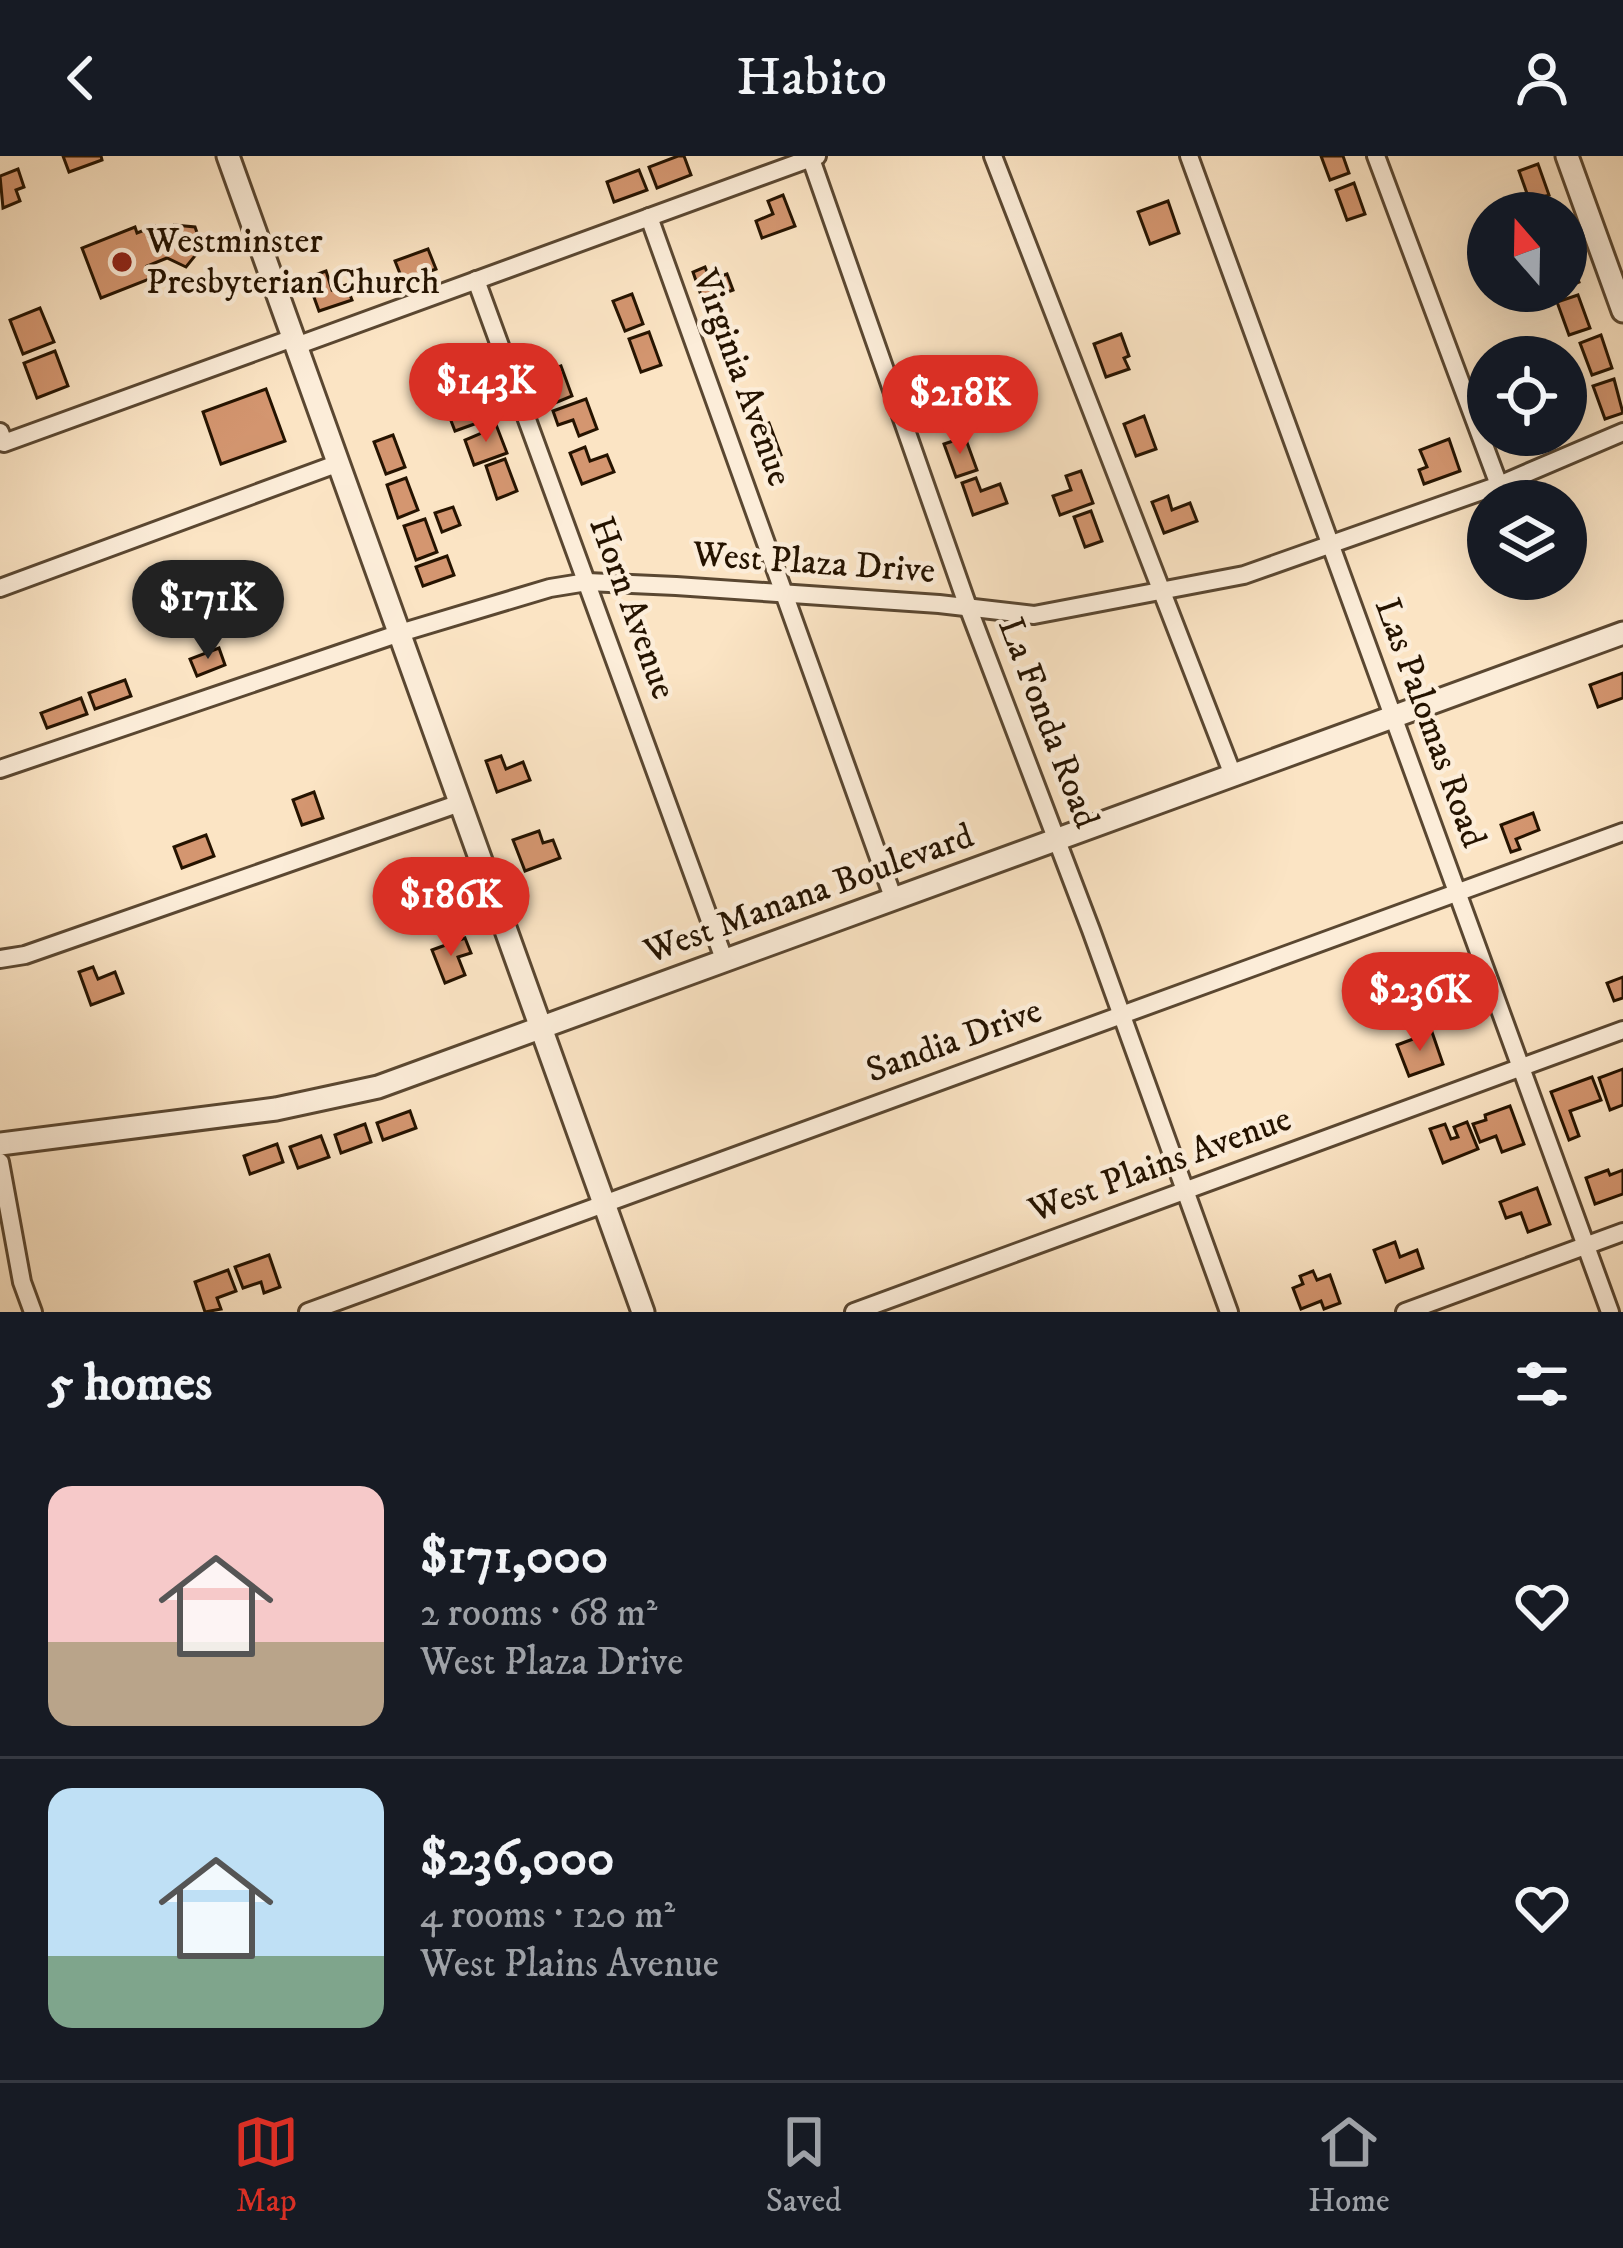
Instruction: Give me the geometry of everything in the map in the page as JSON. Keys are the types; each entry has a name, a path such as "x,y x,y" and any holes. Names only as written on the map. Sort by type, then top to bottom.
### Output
{"street":[{"path":"228,156 643,1312"},
{"path":"993,156 1233,775"},
{"name":"Las Palomas Road","path":"1189,156 1610,1312"},
{"path":"1376,156 1498,480"},
{"path":"1567,156 1623,311"},
{"path":"0,432 4,443 476,280 813,157"},
{"name":"La Fonda Road","path":"813,157 968,607 1229,1312"},
{"name":"Virginia Avenue","path":"649,217 894,900"},
{"name":"Horn Avenue","path":"476,280 724,959"},
{"name":"West Plaza Drive","path":"1509,480 1623,432"},
{"path":"0,588 339,463"},
{"name":"West Plaza Drive","path":"0,769 400,633 550,588 587,582 1034,615 1244,575 1467,496"},
{"name":"West Manana Boulevard","path":"0,1144 334,1099 378,1087 1623,633"},
{"path":"0,959 25,955 460,803"},
{"name":"Sandia Drive","path":"308,1312 1623,832"},
{"name":"West Plains Avenue","path":"854,1312 1623,1030"},
{"path":"0,1162 22,1282 33,1312"},
{"path":"1406,1312 1623,1232"}],"building":[{"path":"63,156 101,156 102,160 69,172"},
{"path":"684,156 691,175 657,188 649,167"},
{"path":"1321,156 1343,156 1349,173 1330,180"},
{"path":"1538,164 1548,192 1526,192 1519,171"},
{"path":"18,169 24,187 16,190 20,201 3,208 0,176"},
{"path":"639,170 647,190 614,202 607,182"},
{"path":"1354,183 1365,214 1347,220 1336,190"},
{"path":"783,195 795,226 762,238 756,221 773,214 768,201"},
{"path":"1168,201 1179,233 1150,244 1138,212"},
{"name":"Westminster Presbyterian Church","path":"174,225 195,227 202,247 186,267 167,258 147,266 152,278 101,298 82,248 135,227 137,233 155,226 165,238"},
{"path":"428,249 436,269 403,281 395,261"},
{"path":"705,267 710,280 727,274 733,290 703,301 693,272"},
{"path":"326,271 332,290 346,285 352,300 319,311 307,278"},
{"path":"632,294 643,324 625,331 613,301"},
{"path":"40,308 54,342 23,354 10,320"},
{"path":"1561,312 1584,312 1590,328 1569,335"},
{"path":"649,332 661,365 641,372 629,339"},
{"path":"1121,334 1129,369 1106,377 1094,344"},
{"path":"1601,335 1612,368 1592,375 1587,340"},
{"path":"55,351 68,386 37,398 24,363"},
{"path":"561,366 572,396 555,403 544,372"},
{"path":"1614,379 1623,413 1605,419 1593,386"},
{"path":"479,386 491,418 455,431 448,413 467,406 462,393"},
{"path":"266,389 285,441 221,464 203,412"},
{"path":"586,399 597,429 579,436 573,420 558,425 553,411"},
{"path":"1144,416 1156,449 1136,456 1124,424"},
{"path":"495,422 507,453 474,465 465,440"},
{"path":"769,423 781,455 760,463 749,430"},
{"path":"393,435 405,467 386,474 374,442"},
{"path":"965,437 977,470 956,477 944,444"},
{"path":"1449,439 1460,471 1424,484 1419,470 1427,467 1420,450"},
{"path":"585,447 590,461 607,455 614,472 582,484 570,453"},
{"path":"505,459 517,491 497,499 486,466"},
{"path":"1081,471 1093,503 1060,515 1053,496 1071,490 1066,476"},
{"path":"406,478 418,510 398,518 387,485"},
{"path":"976,478 981,491 1000,484 1007,503 973,515 962,483"},
{"path":"1168,496 1172,510 1190,503 1197,521 1164,533 1152,502"},
{"path":"453,507 460,525 442,532 435,513"},
{"path":"1091,511 1102,541 1085,547 1074,517"},
{"path":"425,519 437,552 416,560 404,526"},
{"path":"447,556 454,575 423,586 416,567"},
{"path":"219,648 225,665 197,676 190,659"},
{"path":"1623,673 1623,698 1598,707 1590,685"},
{"path":"125,680 131,696 95,709 89,693"},
{"path":"81,698 87,714 47,728 41,713"},
{"path":"501,756 506,769 523,762 530,780 497,792 486,761"},
{"path":"314,792 323,818 302,825 293,800"},
{"path":"1533,813 1539,830 1516,839 1520,849 1511,852 1501,825"},
{"path":"539,831 543,843 553,840 560,858 525,871 513,840"},
{"path":"206,835 214,856 182,868 174,847"},
{"path":"465,938 471,953 458,957 465,975 445,983 432,950"},
{"path":"93,967 98,979 115,972 123,993 91,1005 79,972"},
{"path":"1623,977 1623,998 1614,1001 1607,983"},
{"path":"1432,1032 1443,1064 1409,1076 1397,1045"},
{"path":"1623,1069 1623,1105 1610,1110 1599,1078"},
{"path":"1592,1077 1601,1100 1570,1111 1579,1136 1569,1140 1551,1092"},
{"path":"1510,1106 1524,1144 1502,1152 1496,1136 1480,1142 1473,1124"},
{"path":"410,1111 416,1128 383,1140 377,1123"},
{"path":"1467,1122 1478,1149 1443,1163 1430,1129 1445,1124 1451,1139 1458,1137 1454,1127"},
{"path":"365,1124 371,1142 341,1153 335,1135"},
{"path":"321,1136 329,1157 298,1168 290,1147"},
{"path":"277,1144 283,1162 250,1174 244,1156"},
{"path":"1608,1170 1610,1175 1623,1170 1623,1194 1595,1204 1586,1178"},
{"path":"1537,1188 1550,1224 1528,1232 1521,1213 1506,1218 1500,1202"},
{"path":"1395,1242 1400,1257 1417,1250 1423,1268 1386,1282 1374,1250"},
{"path":"269,1255 280,1287 264,1293 261,1282 243,1288 235,1267"},
{"path":"228,1270 236,1291 217,1298 221,1309 205,1312 195,1282"},
{"path":"1313,1271 1317,1280 1330,1275 1340,1303 1324,1309 1321,1301 1301,1309 1293,1288 1303,1284 1300,1276"}],"place":[{"name":"Westminster Presbyterian Church","path":"122,262"}]}
